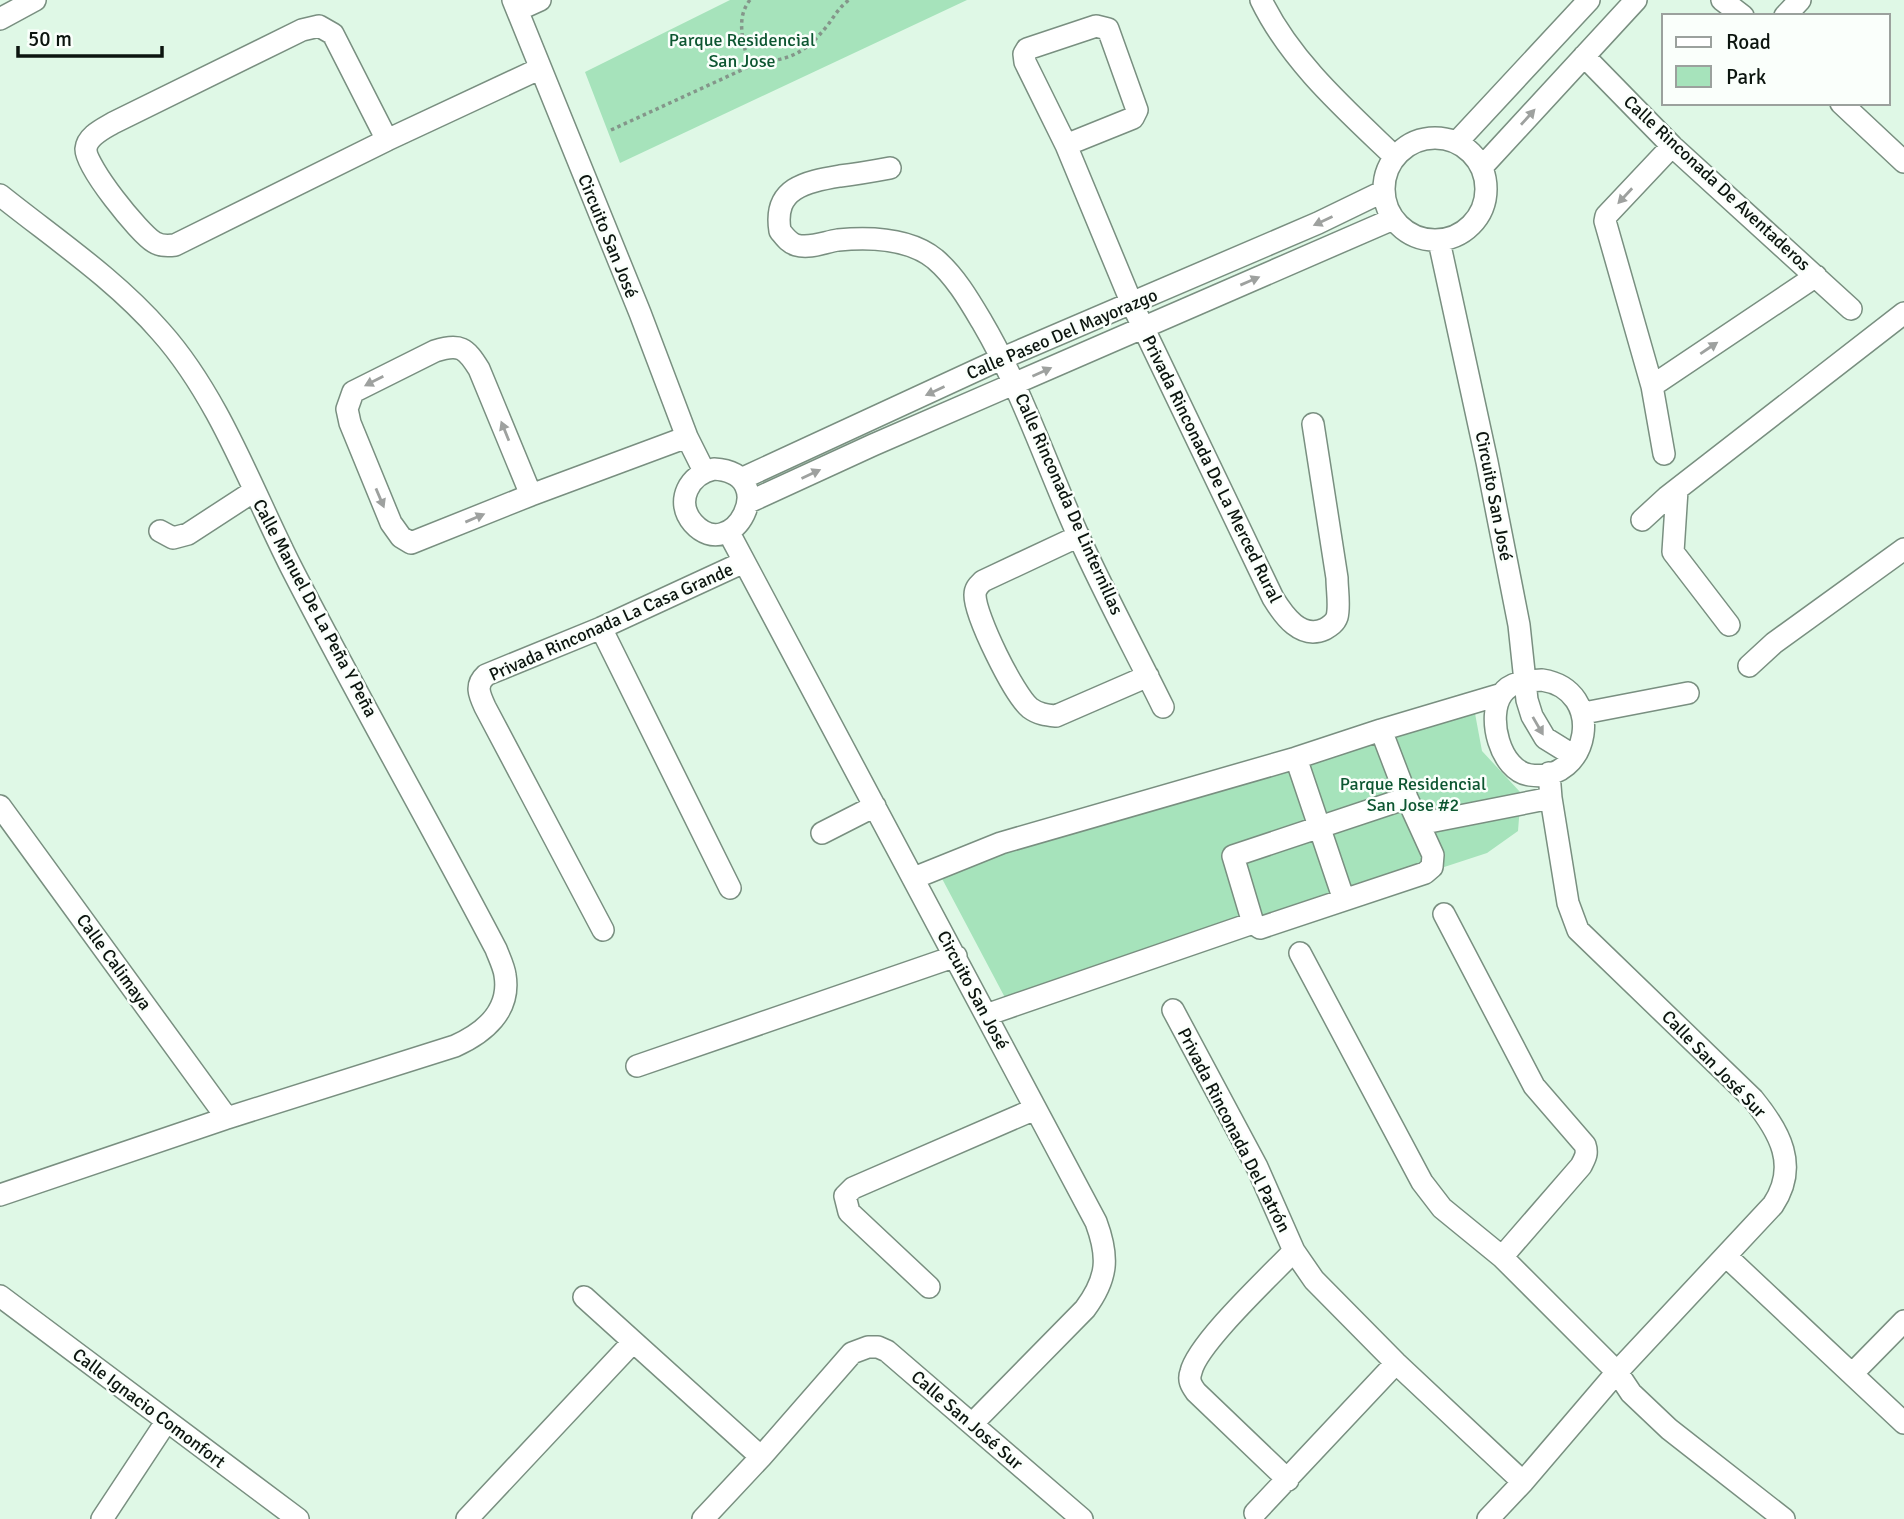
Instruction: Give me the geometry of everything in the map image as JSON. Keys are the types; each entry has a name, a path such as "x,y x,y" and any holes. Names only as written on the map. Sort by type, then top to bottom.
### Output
{"street":[{"path":"1,17 35,0"},
{"path":"516,5 540,0"},
{"path":"1261,0 1279,33 1297,57 1340,105 1395,157"},
{"path":"1457,142 1589,0"},
{"path":"1482,167 1636,0"},
{"path":"1721,0 1740,14"},
{"path":"1787,14 1800,0"},
{"name":"Circuito San José","path":"516,5 539,69 640,313 687,437 705,471"},
{"path":"387,140 333,34 318,26 302,30 113,123 97,132 90,140 86,152 97,177 147,237 154,243 167,246 191,239 387,140 539,69"},
{"path":"1066,145 1133,118 1137,113 1108,29 1103,26 1027,49 1025,62 1066,145 1138,316"},
{"name":"Calle Rinconada De Aventaderos","path":"1584,56 1672,146 1852,309"},
{"path":"1843,105 1904,162"},
{"path":"1440,137 1457,142 1467,148 1482,167 1486,200 1480,215 1469,228 1455,237 1439,241 1409,233 1388,211 1384,191 1385,179 1395,157 1408,145 1423,139 1440,137"},
{"path":"1664,454 1652,386 1605,221 1606,216 1672,146"},
{"name":"Calle Rinconada De Linternillas","path":"890,168 810,181 794,189 780,208 780,232 797,245 806,246 838,240 884,240 909,244 932,256 946,269 964,292 1009,370 1079,536 1163,707"},
{"name":"Calle Paseo Del Mayorazgo","path":"1138,316 1384,191"},
{"name":"Calle Manuel De La Peña Y Peña","path":"0,195 125,294 163,333 192,374 221,424 292,569 490,938 505,975 503,1003 493,1020 476,1037 0,1195"},
{"name":"Calle Paseo Del Mayorazgo","path":"741,479 1138,316 1393,219"},
{"name":"Circuito San José","path":"1439,241 1514,597 1527,699 1545,738 1574,756"},
{"path":"1652,386 1816,276"},
{"path":"1642,520 1904,313"},
{"name":"Privada Rinconada De La Merced Rural","path":"1138,316 1273,598 1284,616 1307,632 1316,632 1333,624 1337,617 1338,603 1337,578 1313,424"},
{"path":"531,495 479,369 469,353 462,348 448,347 435,351 353,392 347,409 350,423 391,523 405,541 411,543 687,437"},
{"name":"Calle Paseo Del Mayorazgo","path":"749,502 1009,370"},
{"path":"724,470 741,479 749,502 742,521 729,533 702,530 692,523 686,512 685,500 687,488 694,478 705,471 724,470"},
{"path":"1677,490 1673,552 1729,625"},
{"path":"160,531 173,538 188,534 254,491"},
{"name":"Circuito San José","path":"729,533 956,956 1096,1222 1104,1244 1103,1279 1096,1295 972,1424"},
{"path":"1079,536 983,581 976,589 975,596 985,631 1023,701 1041,714 1056,716 1148,676"},
{"path":"1748,666 1774,643 1904,549"},
{"name":"Privada Rinconada La Casa Grande","path":"603,930 493,722 478,688 480,681 486,675 601,628 744,562"},
{"path":"601,628 730,888"},
{"path":"914,878 1001,843 1296,758 1502,694 1511,686 1524,681 1542,680 1559,685 1573,697 1584,713 1582,741 1574,756 1549,774 1529,775 1518,771 1498,742 1496,711 1502,694"},
{"path":"1584,713 1688,693"},
{"path":"1381,730 1407,798 1433,855 1432,867 1425,873 1260,928 1253,923 1233,856 1407,798"},
{"path":"1296,758 1343,900"},
{"name":"Calle San José Sur","path":"1488,1519 1617,1372 1773,1205 1783,1191 1787,1175 1780,1140 1753,1099 1578,930 1568,903 1549,774"},
{"path":"1419,824 1551,799"},
{"name":"Calle Calimaya","path":"0,806 227,1118"},
{"path":"822,832 875,806"},
{"path":"1444,914 1534,1086 1587,1150 1587,1156 1581,1166 1502,1257"},
{"path":"986,1015 1253,923"},
{"path":"1300,953 1422,1182 1442,1208 1502,1257 1617,1372 1631,1393 1670,1429 1784,1519"},
{"path":"637,1066 956,956"},
{"name":"Privada Rinconada Del Patrón","path":"1173,1010 1257,1167 1294,1251 1314,1280 1396,1363 1523,1482"},
{"path":"929,1287 849,1212 845,1196 853,1188 1035,1109"},
{"path":"1288,1480 1209,1405 1190,1383 1190,1373 1196,1358 1220,1328 1294,1251"},
{"path":"1726,1256 1904,1423"},
{"name":"Calle Ignacio Comonfort","path":"0,1296 298,1519"},
{"path":"584,1297 761,1457 702,1519"},
{"path":"1852,1374 1904,1321"},
{"path":"467,1519 634,1342"},
{"name":"Calle San José Sur","path":"761,1457 847,1359 858,1349 878,1347 887,1350 1082,1519"},
{"path":"1255,1513 1396,1363"},
{"path":"102,1519 166,1422"}],"path":[{"path":"750,0 741,20 743,39 746,54 759,62"},
{"path":"611,130 759,62 785,61 798,54 825,29 837,11 849,0"}],"green space":[{"name":"Parque Residencial San Jose","path":"730,0 967,0 620,163 585,72"},
{"name":"Parque Residencial San Jose #2","path":"1471,692 1482,751 1521,793 1518,831 1487,853 1011,1009 938,871"}]}
